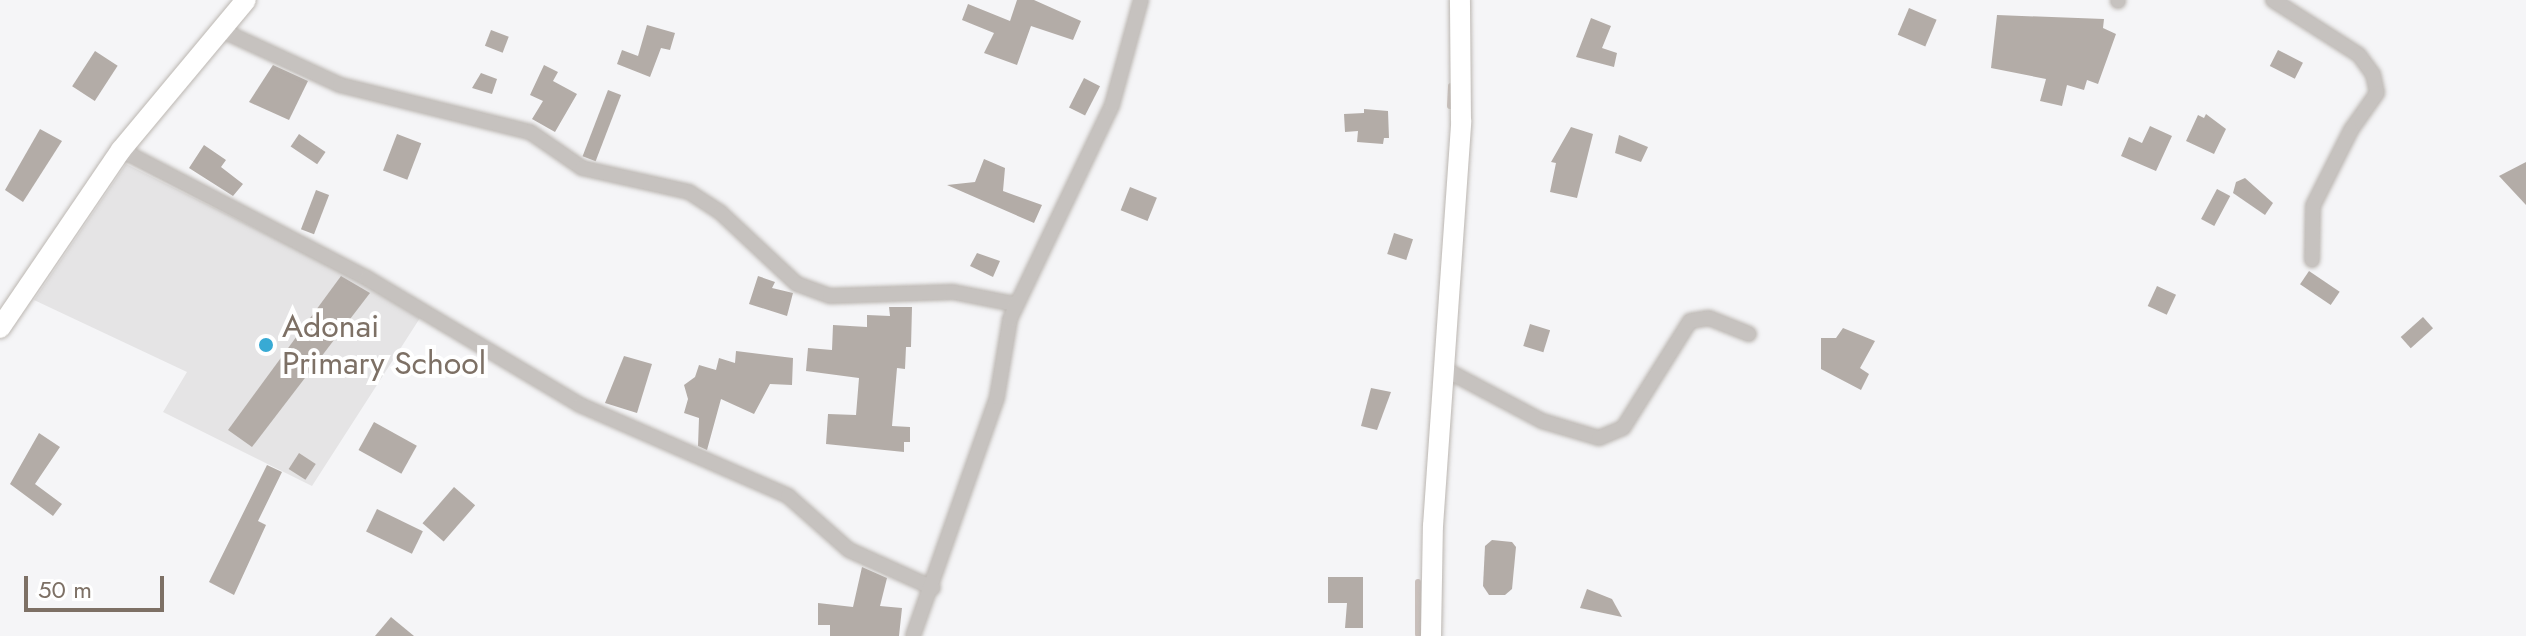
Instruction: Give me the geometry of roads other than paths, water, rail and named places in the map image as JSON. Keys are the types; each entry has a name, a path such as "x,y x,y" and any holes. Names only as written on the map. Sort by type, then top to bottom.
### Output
{"street":[{"path":"0,328 121,150 246,0"},
{"path":"913,636 933,588 997,397 1015,304 1112,105 1141,0"},
{"path":"1431,636 1433,526 1461,121 1460,0"},
{"path":"2273,0 2359,55 2373,74 2377,93 2351,130 2313,206 2312,260"},
{"path":"221,30 340,85 530,132 582,168 689,192 721,213 797,284 830,296 953,292 1015,304"},
{"path":"121,150 367,278 580,405 788,496 849,550 933,588"},
{"path":"1446,370 1542,421 1599,438 1623,428 1690,321 1709,318 1749,334"}],"waterway":[{"path":"1450,106 1451,86"},
{"path":"1418,582 1418,634"}],"place":[{"name":"Adonai Primary School","path":"266,345"}]}
